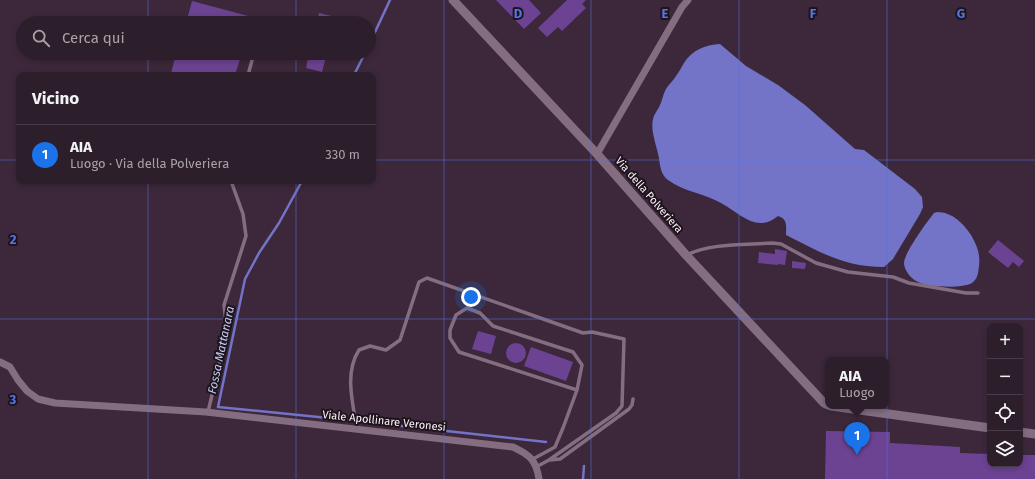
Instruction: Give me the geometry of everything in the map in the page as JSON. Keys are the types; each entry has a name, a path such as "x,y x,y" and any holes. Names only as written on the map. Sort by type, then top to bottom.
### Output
{"street":[{"name":"Via della Polveriera","path":"453,0 597,154 686,255 825,404"},
{"path":"597,154 682,7 688,0"},
{"name":"Viale Apollinare Veronesi","path":"0,362 10,367 27,391 38,399 55,403 208,412 513,447 526,453 533,459"},
{"name":"Via della Polveriera","path":"851,409 987,428"},
{"path":"1023,432 1035,434"},
{"path":"533,459 539,479"}],"lane":[{"path":"249,72 252,60"},
{"path":"208,412 227,331 224,305 246,236 244,214 232,184"},
{"path":"686,255 693,251 707,248 772,243 782,244 816,263 848,272 893,277 909,283 966,293 978,293"},
{"path":"357,429 351,396 351,373 353,358 359,350 370,346 386,350 400,340 419,282 427,278 583,333 592,332 624,339 622,406 616,413 549,460 536,466"},
{"path":"533,459 555,447 577,390 582,365 573,352 493,326 480,313 467,308 456,315 450,330 450,338 459,352 577,390"},
{"path":"549,460 560,459 629,409 632,405 633,399"}],"shaded area":[{"path":"720,44 746,66 778,85 805,105 855,149 864,150 915,189 922,197 923,207 920,214 893,259 884,267 857,264 833,257 786,235 786,223 781,217 778,216 770,221 762,223 748,220 728,207 708,197 674,184 664,176 660,167 653,133 652,123 654,115 661,103 666,89 675,78 687,58 699,49"},
{"path":"937,212 948,214 957,219 974,240 979,253 979,267 977,276 972,283 953,287 923,284 913,279 905,268 905,258 912,245 921,230 934,213"}],"building":[{"path":"496,0 529,0 541,13 524,29"},
{"path":"567,0 586,0 582,4 586,8 562,31 558,27 547,37 538,28"},
{"path":"192,1 248,16 188,16"},
{"path":"319,13 332,16 318,16"},
{"path":"174,60 240,60 236,72 171,72"},
{"path":"308,60 325,60 322,72 306,68"},
{"path":"998,240 1024,261 1019,267 1013,262 1008,268 988,252"},
{"path":"775,249 787,251 785,265 758,263 759,252 775,254"},
{"path":"792,261 806,263 805,269 792,268"},
{"path":"478,331 496,336 491,354 472,349"},
{"path":"516,343 523,346 526,353 523,360 516,363 509,360 506,353 509,346"},
{"path":"531,347 573,362 566,381 524,366"},
{"path":"826,431 890,432 890,443 960,447 960,453 987,454 987,467 1023,467 1023,455 1035,455 1035,479 825,479"}],"waterway":[{"name":"Fossa Mattanara","path":"376,30 390,0"},
{"name":"Fossa Mattanara","path":"356,72 362,60"},
{"name":"Fossa Mattanara","path":"300,184 245,279 218,407 348,420"},
{"name":"Fossa Mattanara","path":"365,422 546,442"},
{"name":"Fossa Mattanara","path":"583,479 584,466"}],"place":[{"name":"AIA","path":"857,455"}]}
